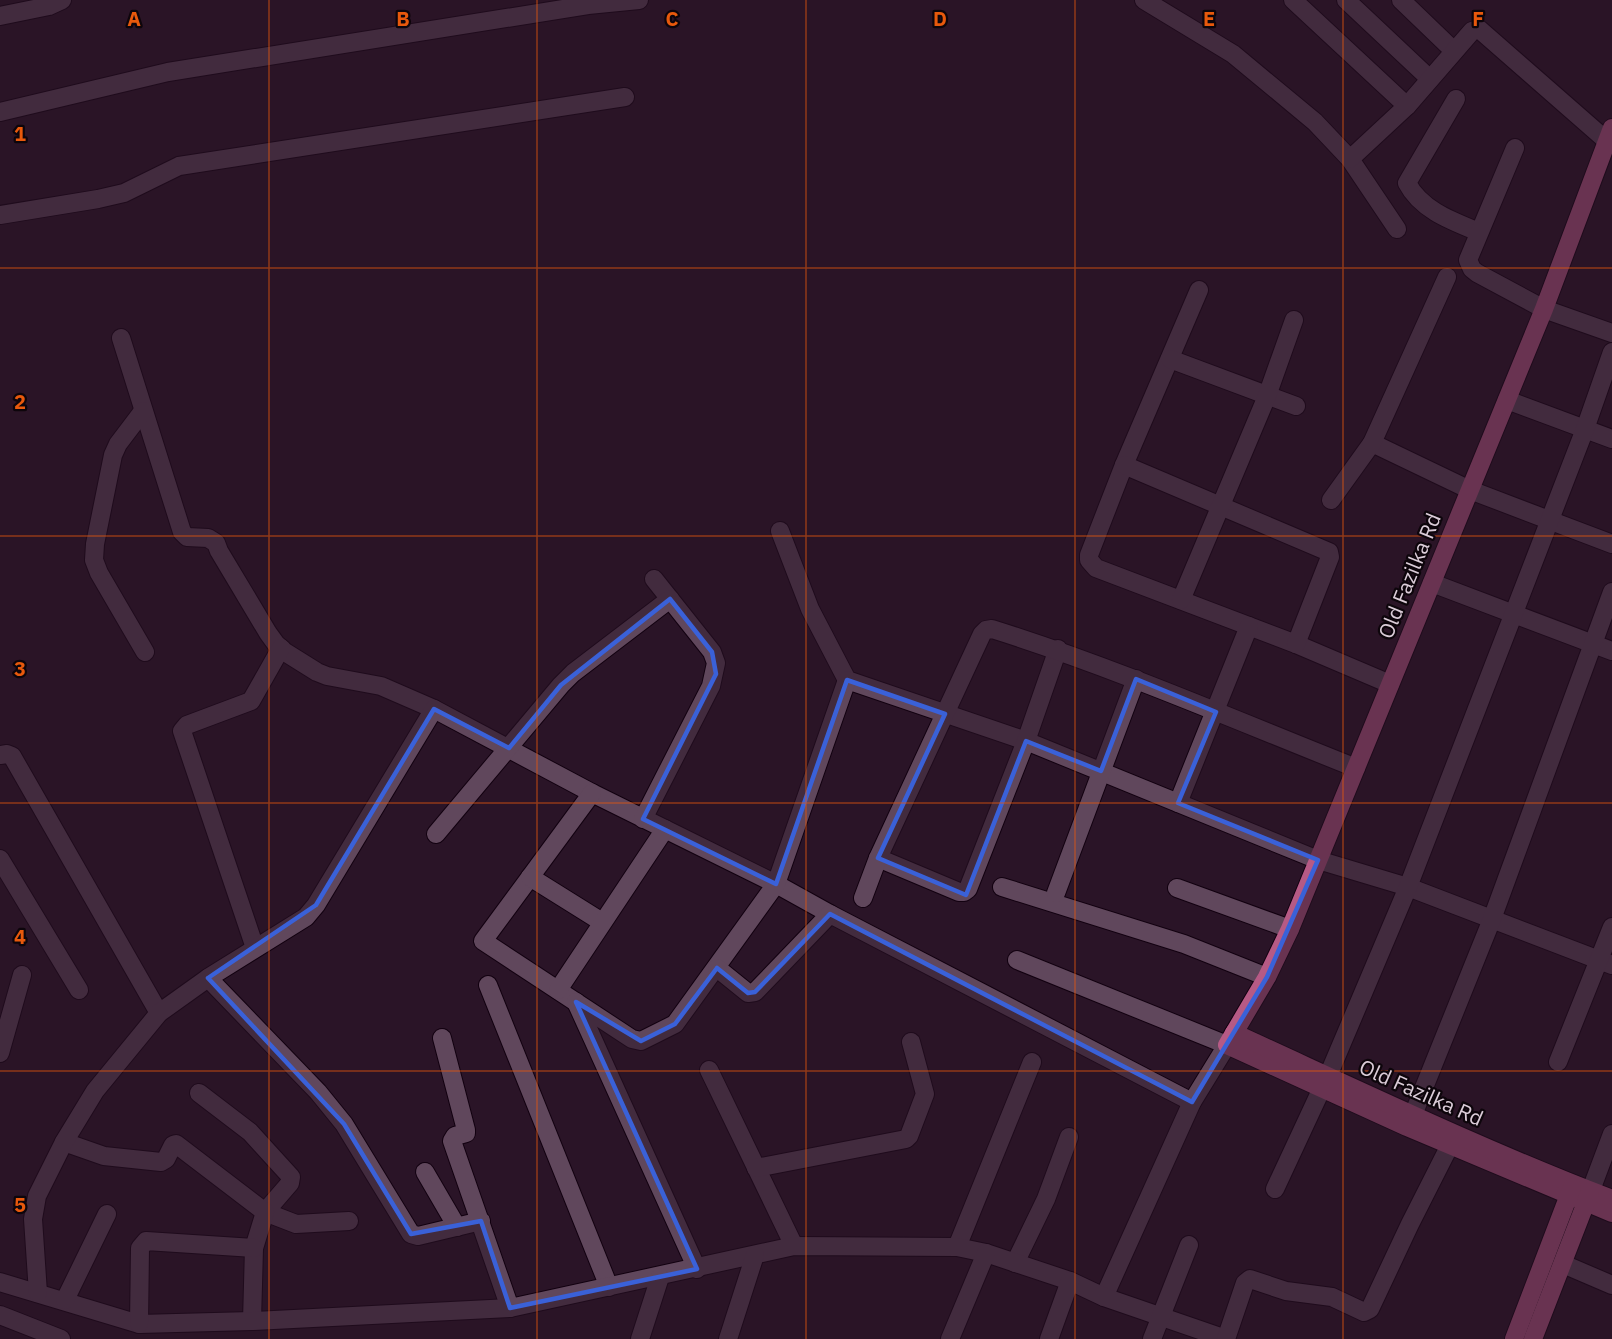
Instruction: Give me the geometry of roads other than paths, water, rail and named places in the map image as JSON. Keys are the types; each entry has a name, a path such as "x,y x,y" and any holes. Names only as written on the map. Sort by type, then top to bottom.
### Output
{"main road":[{"name":"Old Fazilka Rd","path":"1580,1194 1230,1039 1267,977 1290,929 1544,309 1610,135"},
{"name":"Old Fazilka Rd","path":"1401,1114 1450,1145 1580,1194"},
{"path":"1580,1194 1612,1198"},
{"path":"1580,1194 1612,1213"},
{"path":"1533,1339 1563,1264 1580,1194"},
{"path":"1514,1339 1580,1194"}],"street":[{"path":"0,16 49,6 62,0"},
{"path":"0,112 168,72 588,5 639,0"},
{"path":"1144,0 1233,54 1315,122 1350,159 1397,229"},
{"path":"1293,0 1407,106"},
{"path":"1346,0 1430,80"},
{"path":"1401,0 1454,51"},
{"path":"1350,159 1407,106 1472,31 1479,29 1610,135"},
{"path":"0,215 124,193 179,166 625,97"},
{"path":"1456,99 1407,183 1419,200 1430,208 1479,232"},
{"path":"1515,148 1468,260 1472,269 1544,309 1612,333"},
{"path":"1331,500 1371,443 1448,277"},
{"path":"1199,290 1124,465 1089,560 1096,568 1296,644 1390,684"},
{"path":"1181,600 1267,396 1294,320"},
{"path":"121,338 182,532 187,537 208,538 216,543 268,633 281,648 327,676 381,686 434,709 592,793 776,884 1192,1102"},
{"path":"1275,1189 1325,1082 1408,887 1585,429 1612,352"},
{"path":"1170,359 1296,406"},
{"path":"1507,400 1612,439"},
{"path":"143,411 118,444 113,455 94,544 94,560 99,573 145,652"},
{"path":"1371,443 1470,490 1612,544"},
{"path":"1124,465 1329,552 1330,557 1296,644"},
{"path":"780,531 810,609 847,680 1026,741 1318,860 1408,887 1606,963"},
{"path":"643,819 716,674 716,663 712,652 654,579"},
{"path":"1432,583 1612,651"},
{"path":"1401,1114 1492,919 1612,592"},
{"path":"436,834 561,685 573,673 670,599"},
{"path":"1178,803 1249,626"},
{"path":"863,898 878,858 982,634 986,630 992,629 1058,650 1136,679 1356,768"},
{"path":"255,948 182,731 187,725 251,701 281,648"},
{"path":"878,858 959,892 968,889 1026,741 1058,650"},
{"path":"1056,893 1136,679"},
{"path":"592,793 483,941 632,1039 641,1041 675,1024 776,884 847,680"},
{"path":"38,1293 34,1207 37,1196 64,1142 95,1091 159,1013 208,978 306,917 316,905 434,709"},
{"path":"0,756 9,754 12,756 159,1013"},
{"path":"558,990 665,829"},
{"path":"0,859 79,990"},
{"path":"530,876 602,922"},
{"path":"1002,887 1184,944 1267,977"},
{"path":"1177,888 1290,929"},
{"path":"717,968 748,993 755,992 830,914"},
{"path":"1558,1062 1606,963 1612,927"},
{"path":"1017,960 1230,1039 1192,1102 1104,1297"},
{"path":"0,1053 22,975"},
{"path":"208,978 318,1092 344,1124 411,1234 417,1236 481,1221"},
{"path":"488,985 609,1287"},
{"path":"576,1002 697,1269"},
{"path":"442,1038 466,1130 455,1136 452,1141 510,1308"},
{"path":"756,1168 909,1136 925,1094 911,1042"},
{"path":"957,1247 1032,1062"},
{"path":"709,1070 794,1246"},
{"path":"199,1093 250,1132 291,1177 290,1183 265,1212 254,1248 252,1321"},
{"path":"1580,1194 1612,1134"},
{"path":"1015,1263 1046,1199 1069,1137"},
{"path":"64,1142 104,1156 161,1162 166,1159 173,1145 176,1144 265,1212 296,1224 349,1221"},
{"path":"0,1282 139,1323 252,1321 510,1308 794,1246 957,1247 986,1253 1070,1281 1104,1297 1226,1339 1245,1283 1250,1279 1286,1291 1332,1297 1364,1312 1370,1309 1450,1145"},
{"path":"425,1172 457,1227"},
{"path":"64,1300 107,1214"},
{"path":"139,1323 140,1248 146,1241 254,1248"},
{"path":"1152,1339 1189,1245"},
{"path":"950,1339 986,1253"},
{"path":"728,1339 755,1255"},
{"path":"1563,1264 1612,1285"},
{"path":"640,1339 660,1277"},
{"path":"1049,1339 1070,1281"},
{"path":"0,1315 61,1339"}]}
